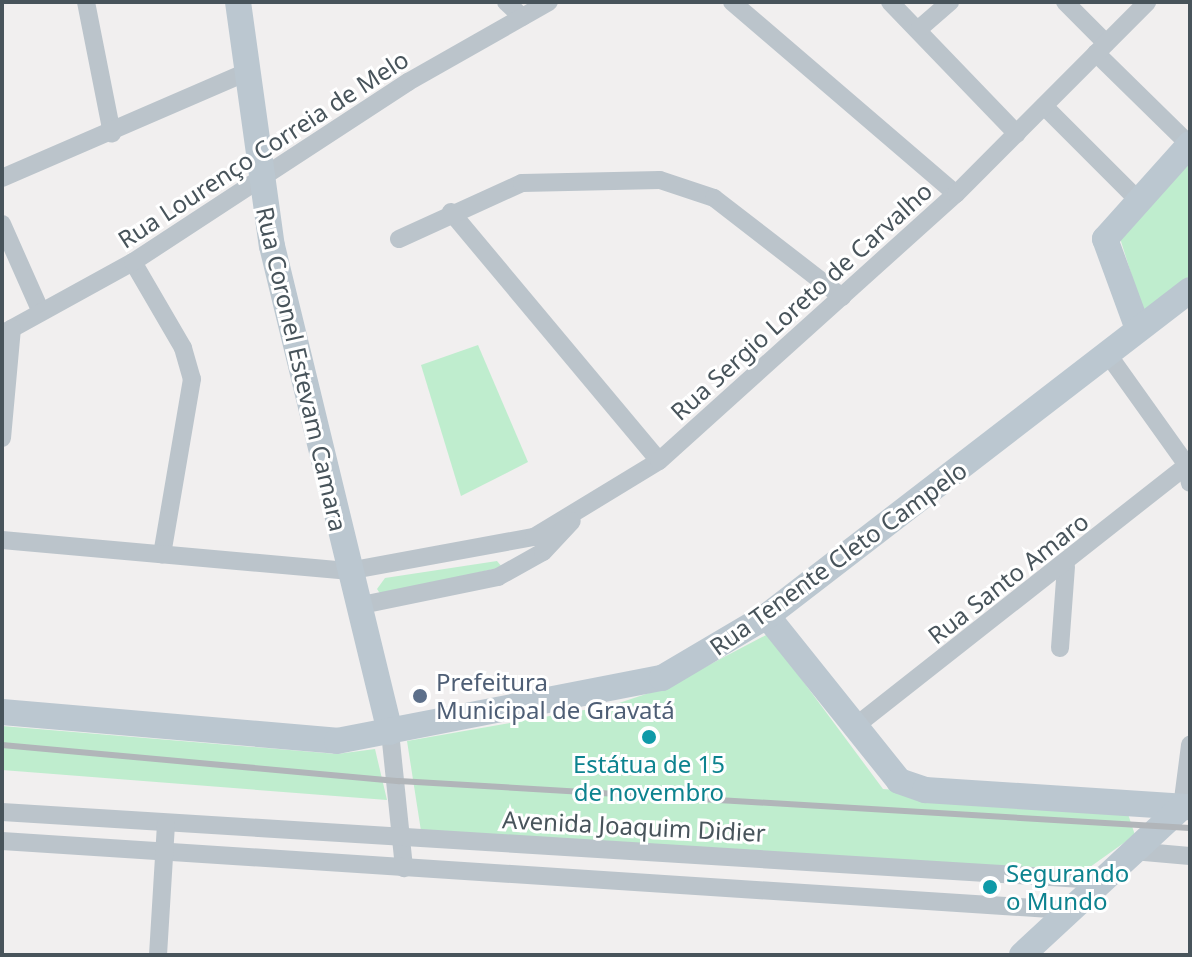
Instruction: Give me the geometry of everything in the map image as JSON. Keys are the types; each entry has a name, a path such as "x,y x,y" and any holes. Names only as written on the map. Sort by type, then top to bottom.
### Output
{"main road":[{"name":"Rua Coronel Estevam Camara","path":"238,2 251,70 260,178 348,571 390,732"},
{"path":"1138,329 1105,239 1136,198 1190,144"},
{"name":"Rua Tenente Cleto Campelo","path":"2,712 289,739 390,732 662,678 767,616 1190,290"},
{"path":"767,616 880,765 910,786 1186,807"},
{"path":"1022,955 1099,880 1186,807"}],"street":[{"path":"86,2 112,133"},
{"path":"506,2 522,17"},
{"name":"Rua Lourenço Correia de Melo","path":"7,331 133,262 260,178 549,2"},
{"path":"732,2 956,194"},
{"path":"890,2 920,28 1017,134"},
{"path":"920,28 950,2"},
{"path":"1065,2 1101,48 1190,144"},
{"name":"Rua Sergio Loreto de Carvalho","path":"2,540 348,571 498,547 576,516 659,461 842,297 956,194 1147,2"},
{"path":"2,178 112,133 251,70"},
{"path":"1044,106 1136,198"},
{"path":"399,239 451,212 522,183 612,178 677,182 714,198 842,297"},
{"path":"451,212 659,461"},
{"path":"2,224 41,312"},
{"path":"133,262 183,348 192,379 162,554"},
{"path":"2,438 7,331"},
{"path":"1107,353 1189,470"},
{"name":"Rua Santo Amaro","path":"853,728 1189,470"},
{"name":"Rua Sergio Loreto de Carvalho","path":"357,606 498,577 543,552 576,516"},
{"path":"1060,648 1066,566"},
{"path":"390,732 405,836 404,868"},
{"path":"1186,807 1190,745"},
{"name":"Avenida Joaquim Didier","path":"2,812 881,864 1099,880"},
{"path":"158,955 166,824"},
{"path":"2,841 163,854 1066,910"},
{"path":"597,881 599,848"},
{"path":"1133,851 1190,856"},
{"path":"750,890 754,857"},
{"path":"879,896 881,864"}],"green space":[{"path":"1190,162 1190,276 1143,312 1119,235"},
{"path":"478,345 528,462 461,496 421,365"},
{"path":"497,561 502,567 381,595 377,589 385,578"},
{"path":"768,634 883,789 1126,808 1135,835 1083,872 421,831 407,741 613,705 667,687"},
{"path":"2,726 337,754 375,749 387,800 2,770"}],"railway":[{"path":"2,745 399,781 1190,828"}],"place":[{"name":"Prefeitura Municipal de Gravatá","path":"420,696"},
{"name":"Estátua de 15 de novembro","path":"649,737"},
{"name":"Segurando o Mundo","path":"990,887"}]}
